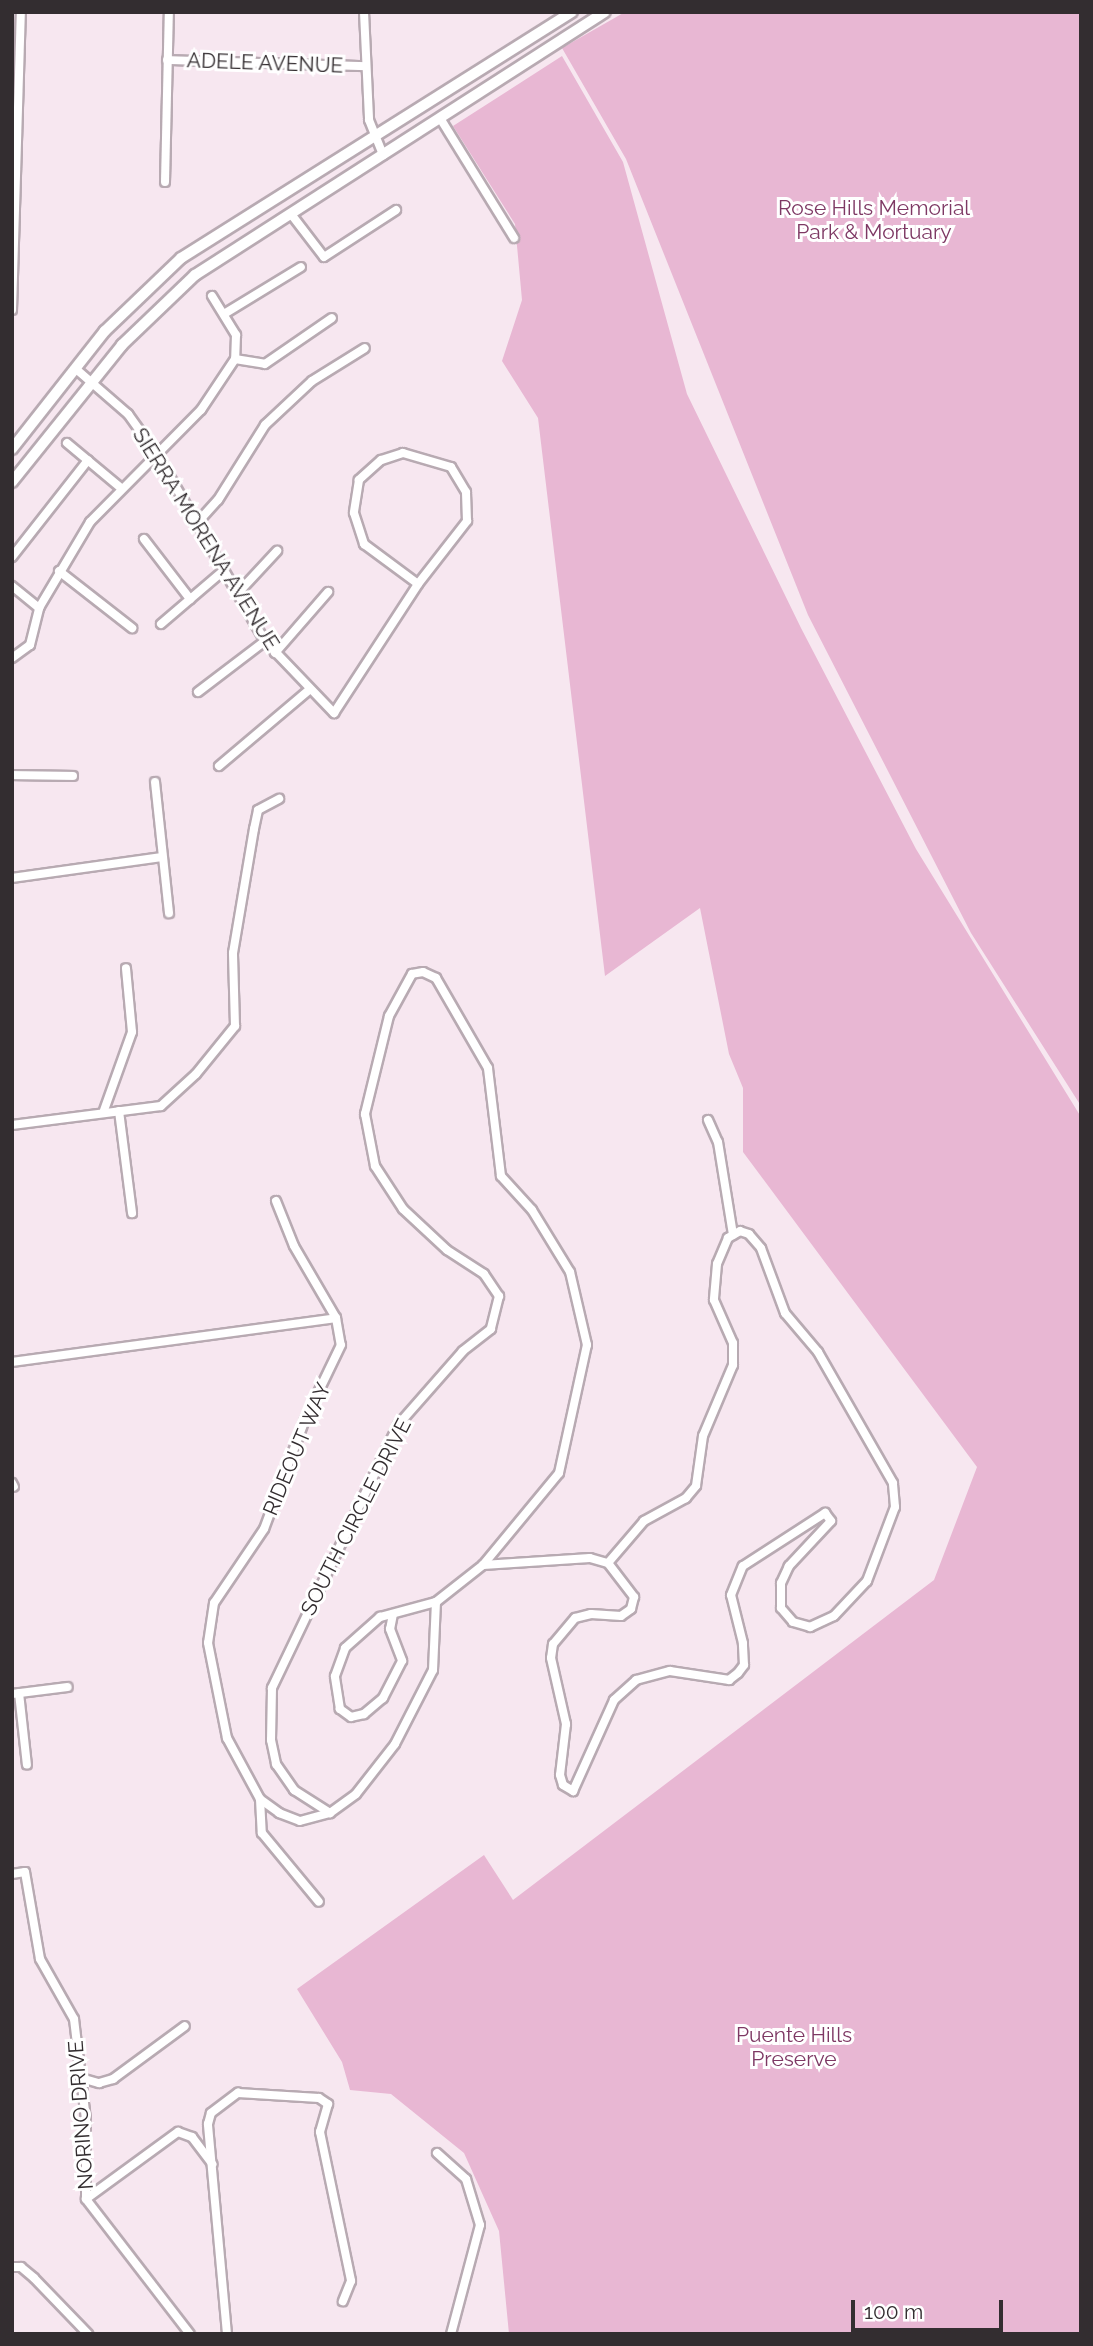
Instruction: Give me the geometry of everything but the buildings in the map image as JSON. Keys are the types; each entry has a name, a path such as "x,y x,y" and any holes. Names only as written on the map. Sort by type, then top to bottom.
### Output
{"main road":[{"path":"12,449 105,331 181,258 372,135 572,12"},
{"path":"12,482 92,382 176,292 291,214 606,12"}],"street":[{"path":"12,310 16,66 21,12"},
{"path":"165,182 169,12"},
{"path":"364,12 363,66 372,135 383,155"},
{"name":"ADELE AVENUE","path":"167,60 363,66"},
{"path":"440,118 514,238"},
{"path":"291,214 324,257 396,210"},
{"path":"224,314 301,267"},
{"path":"14,657 30,645 39,608 90,522 121,488 159,456 201,410 235,359 236,335 212,296"},
{"path":"235,359 265,365 332,318"},
{"path":"197,523 218,500 265,425 312,381 365,348"},
{"name":"SIERRA MORENA AVENUE","path":"76,369 128,414 159,456 265,641 309,690 334,713 418,584"},
{"path":"67,443 121,488"},
{"path":"403,453 451,467 466,492 467,521 418,584 364,544 354,513 359,480 381,460 403,453"},
{"path":"12,557 88,460"},
{"path":"144,539 190,599"},
{"path":"237,594 277,551"},
{"path":"59,571 132,628"},
{"path":"161,624 223,571"},
{"path":"12,586 39,608"},
{"path":"275,653 328,592"},
{"path":"198,692 265,641"},
{"path":"219,766 309,690"},
{"path":"12,775 73,776"},
{"path":"155,782 169,913"},
{"path":"12,1125 160,1106 196,1074 235,1026 233,954 258,810 279,799"},
{"path":"12,878 162,857"},
{"path":"103,1114 132,1032 126,968"},
{"name":"SOUTH CIRCLE DRIVE","path":"330,1813 294,1790 276,1764 271,1740 272,1688 398,1425 463,1351 491,1329 499,1296 484,1275 447,1250 403,1209 375,1166 365,1114 389,1016 412,974 423,972 436,978 488,1068 501,1177 532,1210 570,1272 587,1345 559,1473 483,1565"},
{"path":"118,1111 132,1213"},
{"path":"708,1120 718,1142 733,1235"},
{"path":"12,1362 336,1318 294,1246 275,1202"},
{"path":"393,1614 390,1629 402,1661 383,1698 365,1714 351,1717 340,1709 335,1676 345,1648 380,1617 436,1602 483,1565 568,1558 608,1563 634,1597 631,1609 621,1616 591,1614 575,1618 553,1644 551,1658 566,1724 560,1775 563,1785 573,1791 614,1700 636,1680 670,1671 729,1680 738,1673 744,1665 743,1643 732,1595 743,1566 813,1518 830,1516 825,1529 789,1566 781,1583 781,1608 793,1622 810,1628 834,1616 867,1581 895,1507 893,1483 818,1352 785,1313 761,1248 749,1234 740,1231 723,1244 713,1284 733,1343 733,1365 703,1436 696,1486 686,1498 644,1521 608,1563"},
{"name":"RIDEOUT WAY","path":"260,1799 221,1722 208,1643 210,1615 264,1529 304,1422 339,1353 336,1318"},
{"path":"260,1799 279,1813 300,1821 330,1813 356,1794 395,1744 433,1670 436,1602"},
{"path":"27,1765 16,1693 68,1687"},
{"path":"260,1799 262,1833 319,1902"},
{"name":"NORINO DRIVE","path":"12,1874 25,1872 40,1959 72,2011 81,2078 86,2199 190,2334"},
{"path":"81,2078 99,2083 113,2079 185,2026"},
{"path":"227,2334 210,2115 235,2095 326,2101 330,2110 320,2132 352,2285 343,2301"},
{"path":"86,2199 178,2132 192,2137 212,2164"},
{"path":"438,2153 466,2179 480,2225 451,2334"},
{"path":"12,2267 21,2267 34,2278 88,2334"}],"green space":[{"name":"Rose Hills Memorial Park & Mortuary","path":"625,12 1081,12 1081,1106 971,933 808,615 626,159 562,48"},
{"name":"Puente Hills Preserve","path":"562,56 623,162 687,394 801,628 916,849 1081,1117 1081,2334 509,2334 499,2231 464,2153 391,2094 350,2090 342,2062 297,1989 484,1855 513,1900 934,1580 977,1467 743,1152 743,1088 729,1054 700,908 605,976 538,418 502,361 522,300 515,224 453,126"}]}
